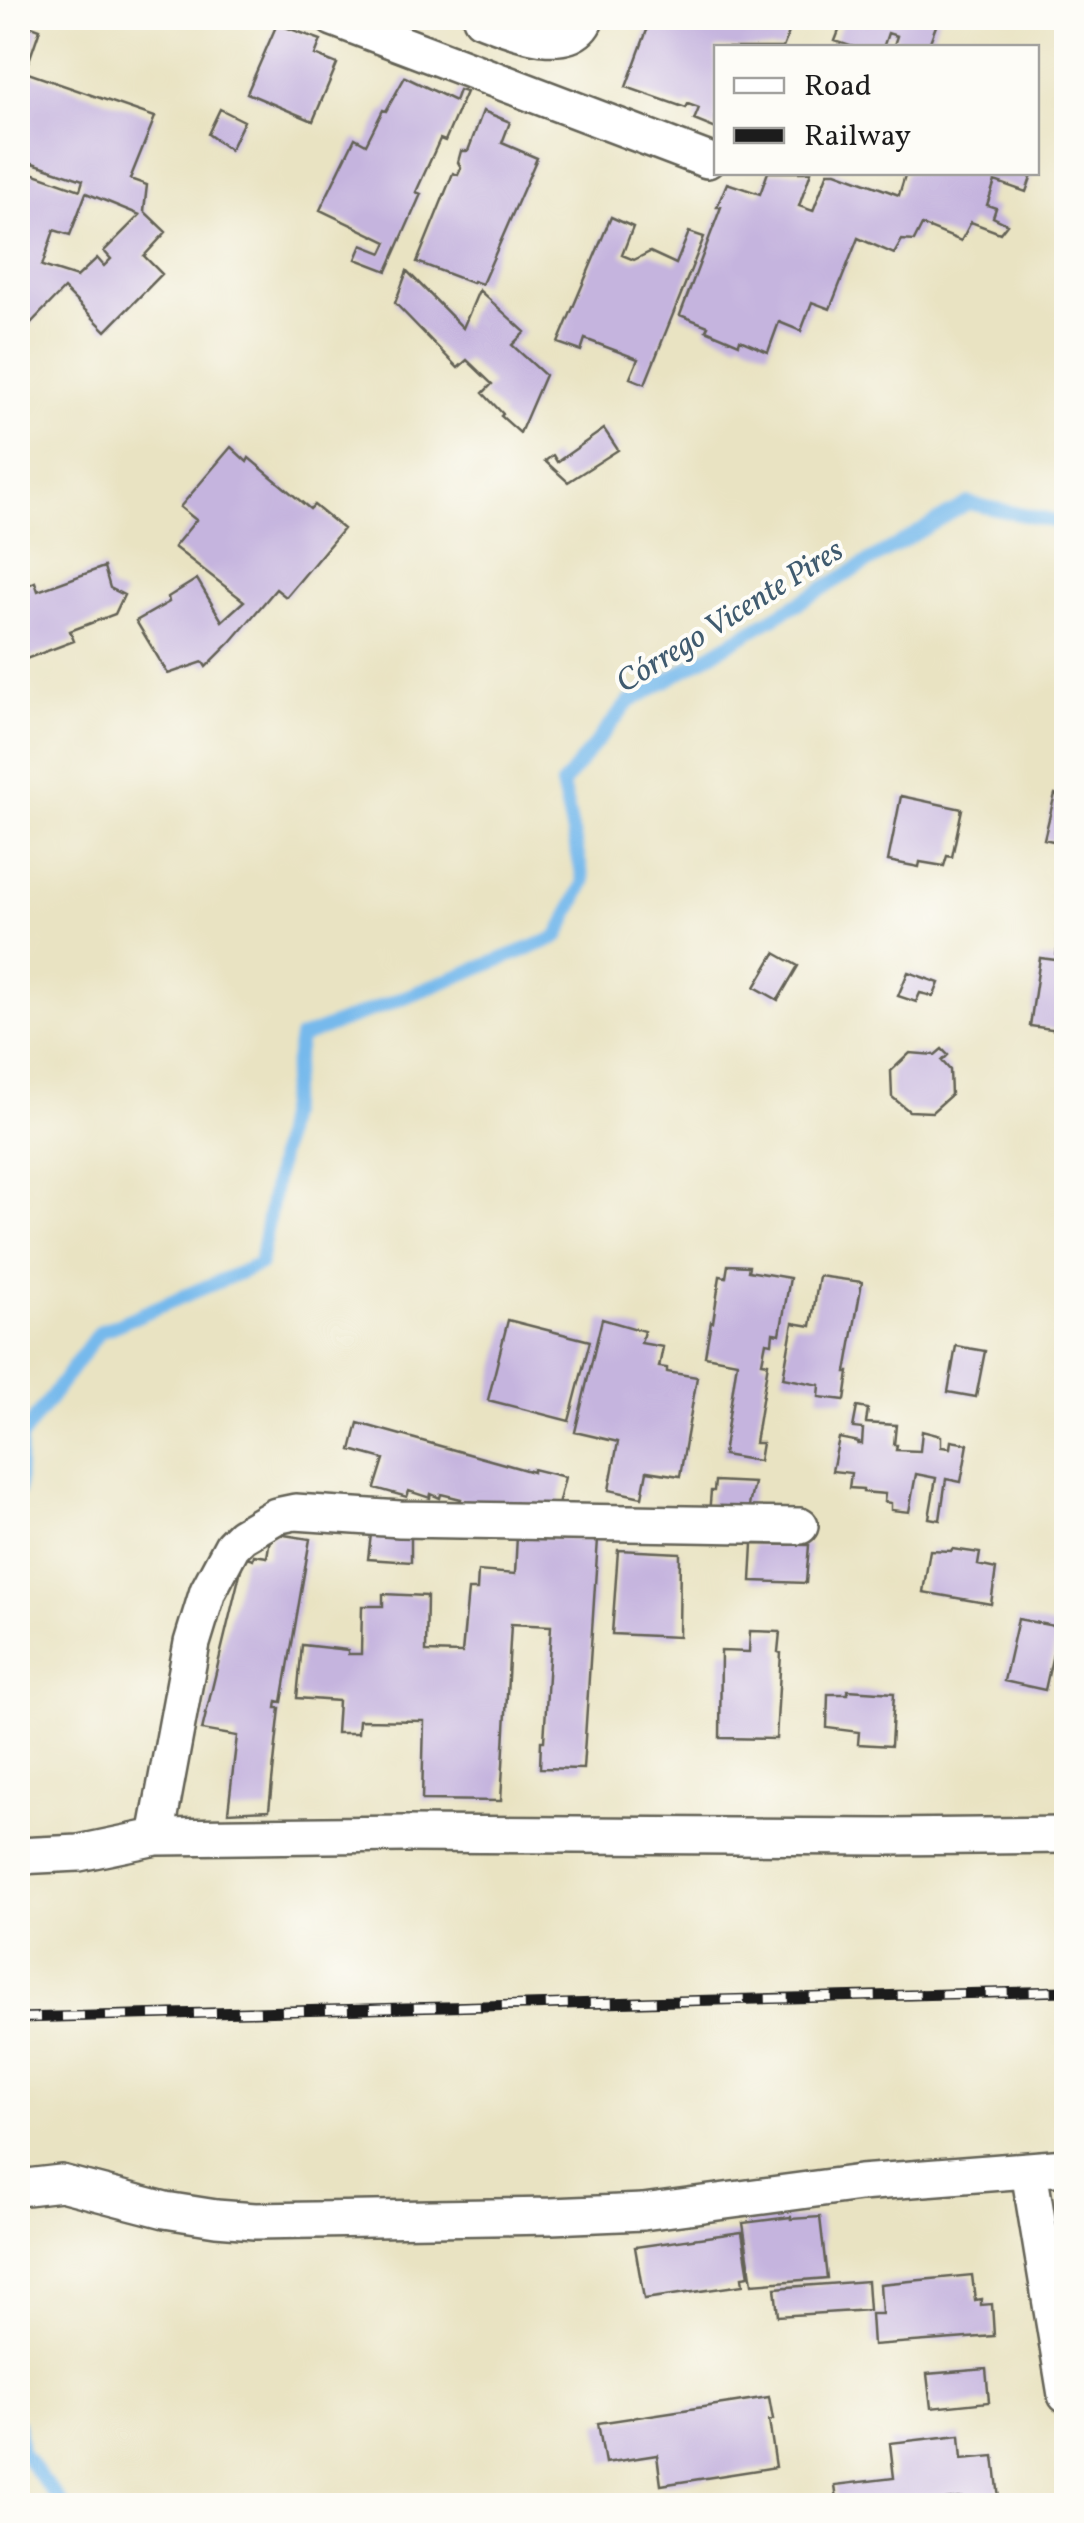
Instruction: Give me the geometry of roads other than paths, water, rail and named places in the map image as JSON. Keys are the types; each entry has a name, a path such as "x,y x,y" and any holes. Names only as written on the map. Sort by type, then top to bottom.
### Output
{"street":[{"path":"333,18 707,160"},
{"path":"481,18 524,34 549,37 576,30 585,24 586,18"},
{"path":"156,1837 192,1643 208,1591 232,1546 276,1516 295,1512 400,1518 800,1526"},
{"path":"26,1856 79,1853 156,1837 1066,1835"},
{"path":"24,2187 60,2182 165,2210 255,2221 551,2216 643,2212 860,2183 1066,2167"},
{"path":"1029,2171 1066,2395"}],"waterway":[{"name":"Córrego Vicente Pires","path":"18,1491 20,1439 99,1332 260,1264 300,1038 558,937 584,882 562,785 628,703 968,503 1066,524"},
{"name":"Córrego Vicente Pires","path":"18,2425 21,2451 63,2506"}],"railway":[{"path":"18,2018 1066,1991"}]}
